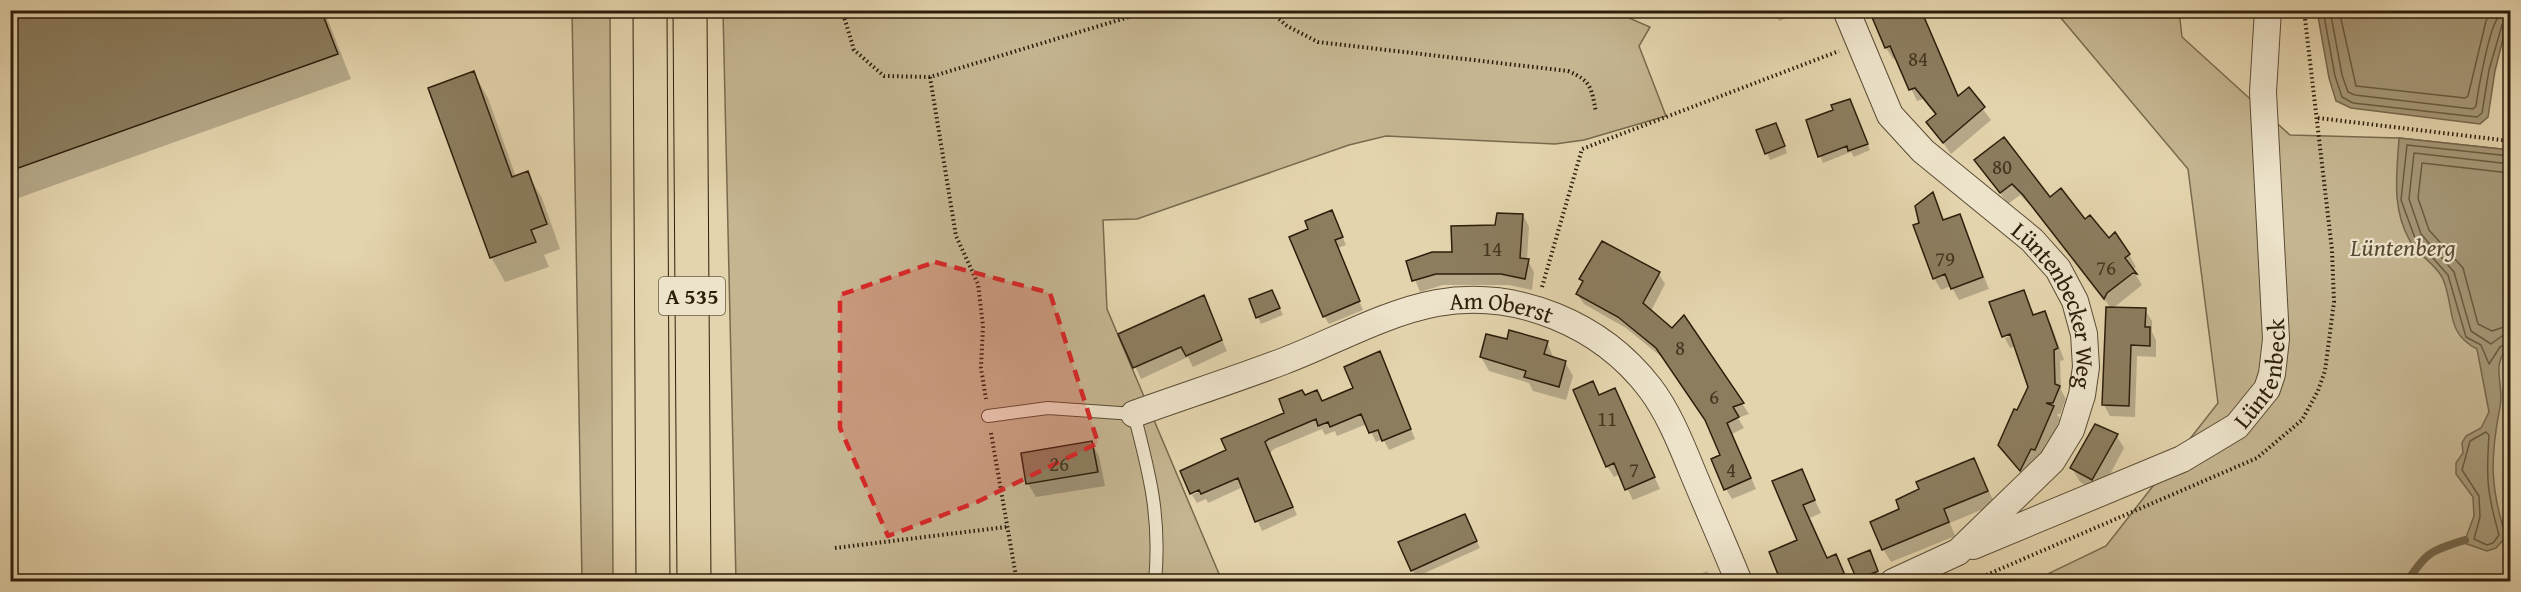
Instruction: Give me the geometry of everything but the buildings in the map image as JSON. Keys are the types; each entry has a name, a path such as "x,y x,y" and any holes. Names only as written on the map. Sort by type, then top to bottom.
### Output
{"highway":[{"name":"A 535","path":"650,10 653,582"},
{"name":"A 535","path":"690,10 694,582"}],"street":[{"name":"Lüntenbecker Weg","path":"1846,10 1890,115 1923,151 2032,240 2058,269 2075,302 2084,334 2086,367 2082,395 2071,430 2052,461 1959,552 1893,582"},
{"name":"Lüntenbeck","path":"1959,552 2182,459 2237,426 2267,389 2272,374 2276,339 2263,92 2268,10"},
{"name":"Am Oberst","path":"1134,414 1284,361 1381,320 1437,303 1486,301 1536,308 1585,329 1626,361 1651,389 1672,423 1739,582"}],"lane":[{"path":"988,416 1048,408 1134,414 1153,486 1159,542 1155,582"}],"path":[{"path":"843,10 854,50 884,76 930,77 1152,10"},
{"path":"1269,10 1287,26 1318,42 1568,71 1584,78 1591,88 1596,112"},
{"path":"1970,582 2257,458 2302,420 2318,391 2325,371 2334,302 2332,250 2304,10"},
{"path":"1536,308 1582,149 1859,44"},
{"path":"930,77 956,237 978,284 983,326 981,368 1017,582"},
{"path":"2318,118 2511,141"},
{"path":"835,548 1006,527"}],"highlighted area":[{"path":"935,262 1050,293 1098,443 977,502 888,536 840,428 840,295"}],"green space":[{"path":"572,11 610,11 613,581 582,581"},
{"path":"723,11 1613,11 1650,27 1639,46 1666,116 1584,140 1555,144 1386,136 1349,145 1137,219 1103,220 1107,309 1222,581 736,581"},
{"name":"Lüntenberg","path":"2055,11 2179,11 2182,37 2290,135 2399,138 2510,150 2510,581 2031,582 2106,546 2218,403 2188,169"}],"water":[{"path":"2317,11 2510,11 2495,71 2488,117 2480,124 2351,108 2336,101 2329,78"},
{"path":"2399,138 2510,150 2510,346 2500,360 2501,399 2493,457 2494,487 2506,537 2496,548 2487,551 2464,543 2474,516 2473,497 2456,474 2456,463 2463,453 2462,443 2466,436 2481,428 2489,412 2477,349 2467,343 2455,327 2447,290 2440,274 2413,246 2404,229 2397,190"}],"waterway":[{"name":"Lüntenbeck","path":"2407,582 2425,558 2437,550 2465,540"}]}
